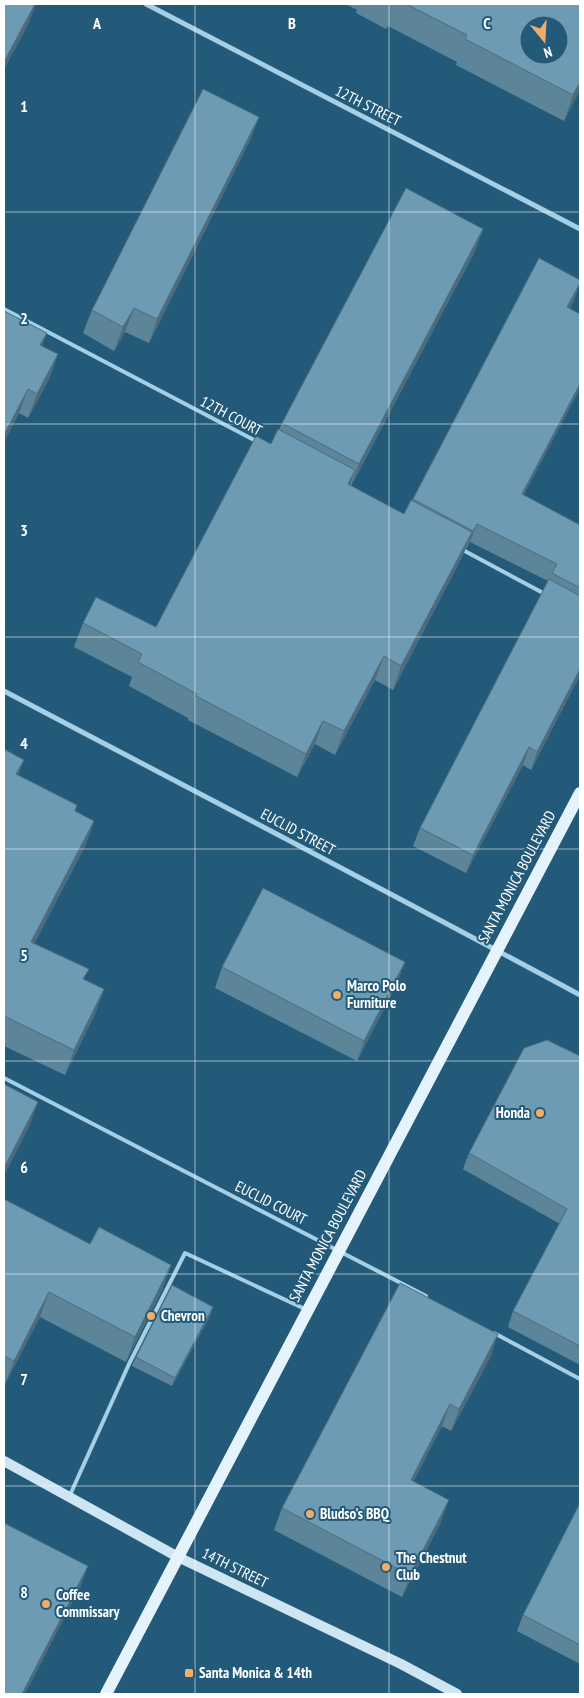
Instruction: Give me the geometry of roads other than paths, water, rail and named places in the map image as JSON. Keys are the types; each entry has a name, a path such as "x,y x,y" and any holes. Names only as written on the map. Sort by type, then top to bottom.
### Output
{"main road":[{"name":"SANTA MONICA BOULEVARD","path":"106,1694 580,793"}],"street":[{"name":"12TH STREET","path":"146,4 580,229"},
{"name":"EUCLID STREET","path":"4,691 497,949 580,995"},
{"name":"14TH STREET","path":"4,1461 178,1557 401,1664 457,1694"}],"lane":[{"name":"12TH COURT","path":"4,309 266,447"},
{"path":"458,548 554,599"},
{"name":"EUCLID COURT","path":"4,1078 428,1297"},
{"path":"69,1497 129,1364 186,1253 307,1310"},
{"path":"487,1329 580,1379"}],"place":[{"name":"Marco Polo Furniture","path":"337,995"},
{"name":"Honda","path":"540,1113"},
{"name":"Chevron","path":"151,1316"},
{"name":"Bludso's BBQ","path":"310,1514"},
{"name":"The Chestnut Club","path":"386,1567"},
{"name":"Coffee Commissary","path":"46,1604"},
{"name":"Santa Monica & 14th","path":"189,1673"}]}
